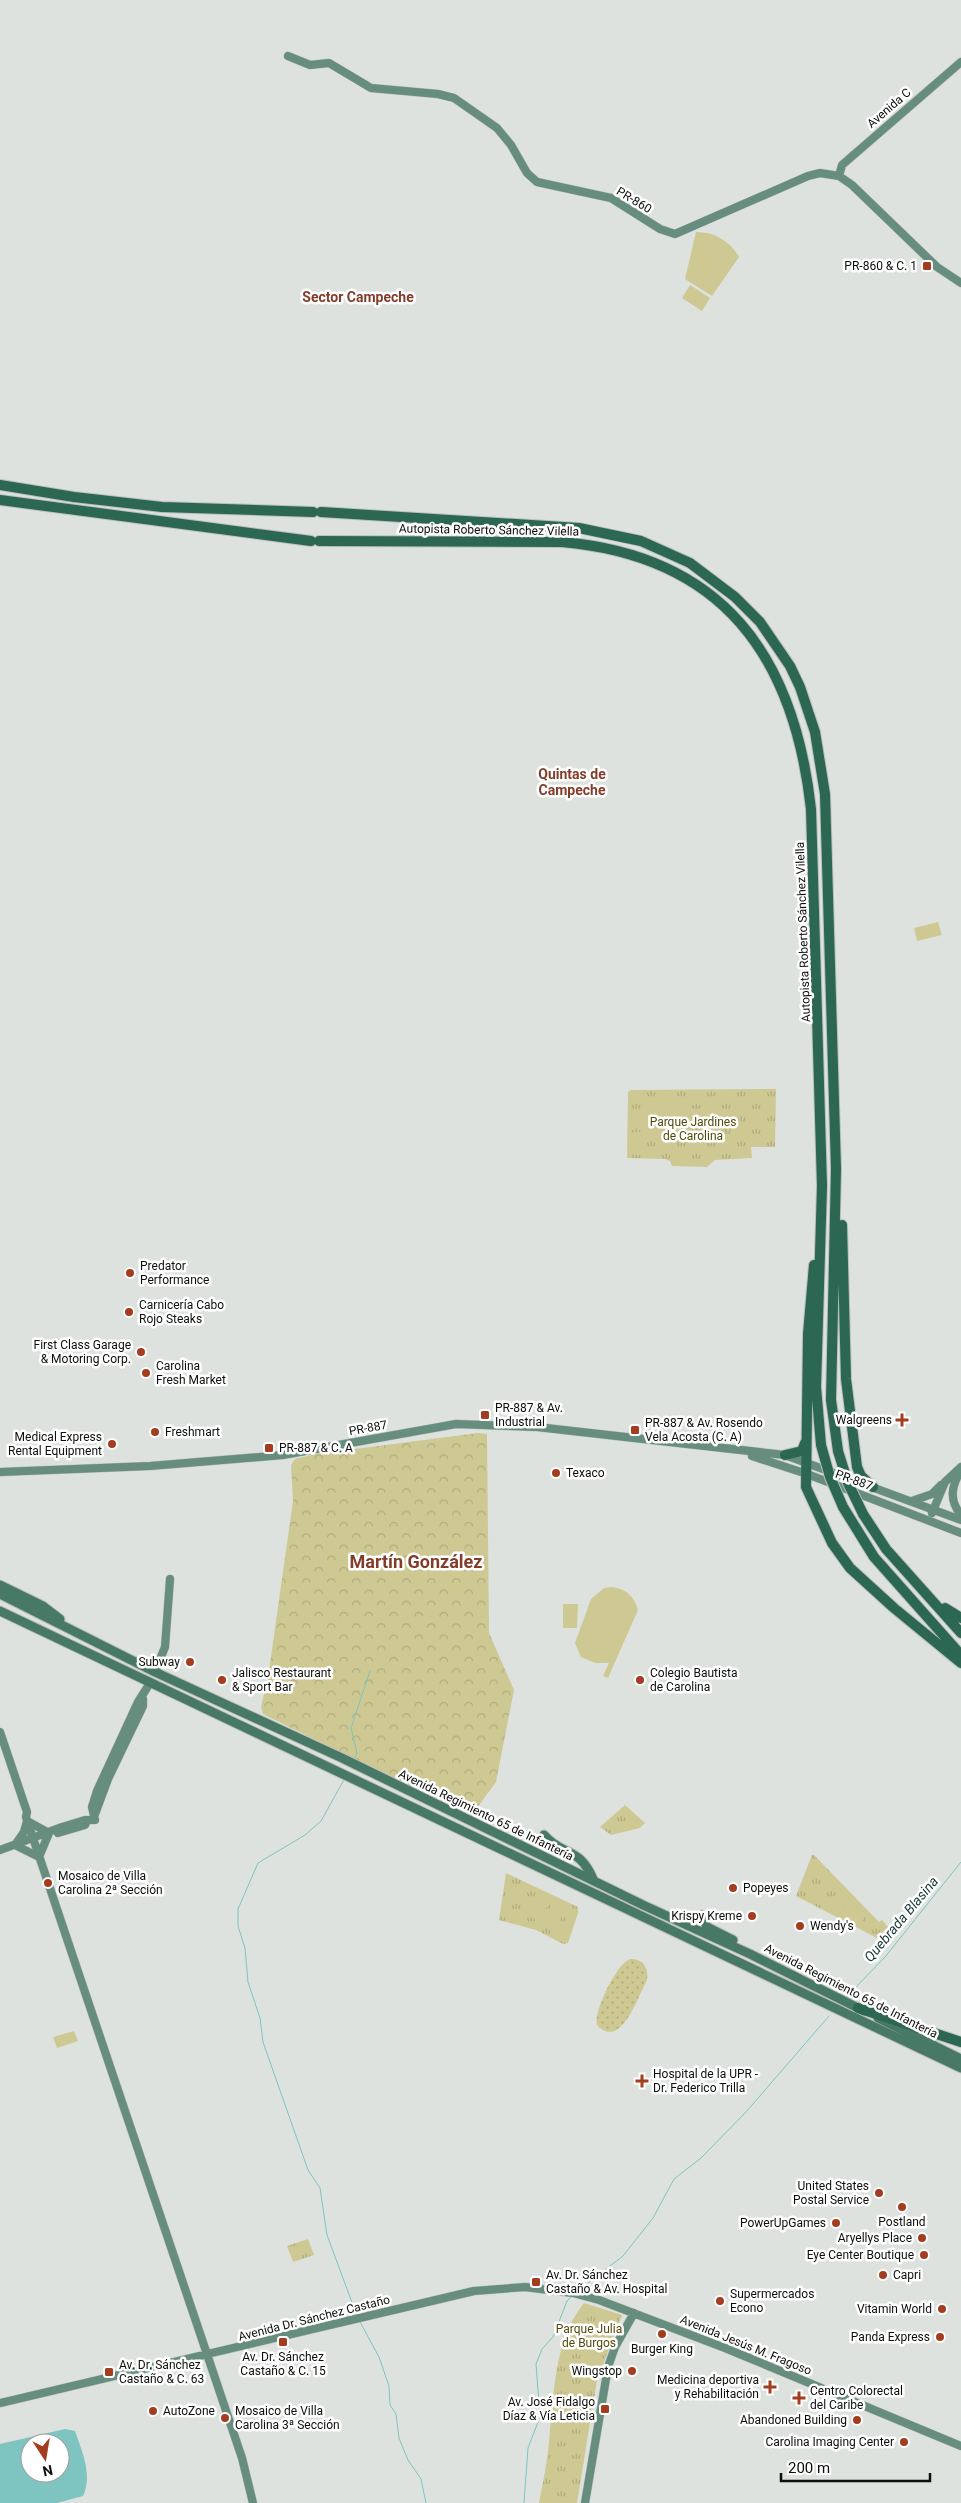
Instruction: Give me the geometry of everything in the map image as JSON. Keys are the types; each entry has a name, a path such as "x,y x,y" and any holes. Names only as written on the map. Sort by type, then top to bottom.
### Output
{"highway":[{"name":"Autopista Roberto Sánchez Vilella","path":"0,485 74,497 162,507 317,512 456,520 579,528 620,535 658,547 690,564 728,591 760,622 780,651 800,687 811,715 822,774 827,844 835,1124 836,1205 830,1400 838,1451 848,1483 863,1514 886,1548 961,1633"},
{"name":"Autopista Roberto Sánchez Vilella","path":"0,500 315,541 562,542 590,545 631,554 655,563 686,579 730,612 760,648 776,674 799,738 805,763 811,809 822,1206 816,1387 821,1445 830,1477 843,1507 874,1557 961,1655"},
{"path":"835,1124 840,1147 848,1405 857,1467 861,1476 873,1487"},
{"path":"822,1206 811,1293 806,1487 832,1543 850,1568 894,1608 961,1663"},
{"path":"785,1455 802,1451 806,1439"},
{"path":"931,1598 961,1618"},
{"path":"858,2008 927,2033 961,2042"}],"main road":[{"path":"0,1585 43,1606 74,1630"},
{"name":"Avenida Regimiento 65 de Infantería","path":"0,1594 155,1672 342,1758 443,1809 750,1954 961,2059"},
{"name":"Avenida Regimiento 65 de Infantería","path":"0,1611 961,2068"},
{"path":"544,1835 549,1841 580,1858 587,1864 593,1879"},
{"path":"702,1915 707,1927 744,1945 750,1954"}],"street":[{"name":"PR-860","path":"288,56 310,65 329,63 372,88 438,94 454,98 497,128 511,145 527,173 538,182 611,198 660,229 675,234 808,176 820,173 839,176"},
{"name":"Avenida C","path":"839,176 842,165 961,62"},
{"path":"839,176 852,185 937,267 961,283"},
{"name":"PR-887","path":"0,1472 150,1466 283,1455 456,1424 537,1427 785,1455 961,1520"},
{"name":"PR-887","path":"739,1451 929,1519 961,1533"},
{"path":"912,1502 932,1494 961,1469"},
{"path":"961,1469 953,1487 952,1500 961,1516"},
{"path":"929,1519 945,1482"},
{"path":"155,1672 165,1647 170,1579"},
{"path":"0,1749 22,1814 27,1819 55,1834 62,1829 86,1825 87,1822 95,1820 95,1814 111,1767 150,1683"},
{"path":"0,1732 27,1812 22,1836 15,1845"},
{"path":"27,1819 242,2458 253,2503"},
{"path":"0,1850 51,1832"},
{"path":"39,1857 51,1832"},
{"path":"15,1845 39,1857"},
{"name":"Avenida Dr. Sánchez Castaño","path":"0,2403 474,2291 499,2288 539,2288 573,2293 634,2313"},
{"path":"585,2503 608,2367 615,2348 634,2313"},
{"name":"Avenida Jesús M. Fragoso","path":"634,2313 725,2348 961,2446"}],"green space":[{"path":"696,232 703,232 721,238 731,246 739,257 712,296 685,279"},
{"path":"690,285 710,298 702,311 682,298"},
{"path":"938,922 942,935 917,941 914,928"},
{"name":"Parque Jardines de Carolina","path":"776,1089 775,1147 751,1147 752,1158 715,1160 707,1167 672,1166 670,1161 665,1159 627,1158 628,1092 631,1090"},
{"path":"661,1097 688,1099 674,1141 630,1121 643,1106"},
{"path":"633,1132 647,1132 647,1155 633,1155 633,1148 630,1148 630,1139 633,1138"},
{"path":"478,1433 487,1434 489,1633 514,1690 496,1782 471,1816 263,1714 261,1707 268,1678 293,1501 291,1465 295,1459 316,1454"},
{"path":"604,1588 621,1589 629,1594 638,1610 608,1678 603,1676 609,1663 595,1663 581,1657 575,1643 591,1599"},
{"path":"563,1604 578,1604 577,1628 563,1628"},
{"path":"625,1805 645,1823 640,1828 611,1835 600,1827"},
{"path":"812,1855 879,1922 882,1920 888,1927 877,1938 796,1896"},
{"path":"506,1873 578,1907 578,1913 568,1943 563,1944 536,1930 499,1920"},
{"path":"848,1897 852,1897 867,1914 860,1923 856,1922 841,1906"},
{"path":"538,1900 548,1904 539,1921 530,1917"},
{"path":"553,1906 564,1911 556,1929 545,1925"},
{"path":"630,1959 642,1962 646,1968 647,1980 628,2018 614,2031 606,2031 597,2025 602,1999 619,1969"},
{"path":"74,2031 78,2041 57,2048 53,2037"},
{"path":"308,2239 314,2255 293,2262 287,2246"},
{"name":"Parque Julia de Burgos","path":"584,2303 622,2315 597,2380 577,2503 539,2503 547,2458 554,2388 561,2352 566,2335"}],"water":[{"path":"65,2429 75,2431 87,2472 86,2488 83,2496 57,2503 0,2503 0,2444 20,2439 20,2483 70,2483 70,2433 48,2433"}],"waterway":[{"path":"354,1759 357,1753 351,1728 370,1671"},
{"path":"345,1778 321,1821 305,1835 258,1863 238,1909 238,1926 245,1948 248,1982 260,2018 263,2042 308,2170 320,2188 327,2235 357,2316"},
{"name":"Quebrada Blasina","path":"855,1988 885,1957 961,1862"},
{"name":"Quebrada Blasina","path":"579,2290 623,2256 653,2218 674,2179 701,2158 746,2112 829,2016"},
{"name":"Quebrada Blasina","path":"524,2503 528,2448 540,2417 536,2364 542,2349 553,2337 567,2301 572,2296"},
{"path":"360,2322 379,2357 389,2386 390,2405 396,2414 399,2438 408,2460 421,2479 426,2503"}],"place":[{"name":"PR-860 & C. 1","path":"927,266"},
{"name":"Predator Performance","path":"130,1273"},
{"name":"Carnicería Cabo Rojo Steaks","path":"129,1312"},
{"name":"First Class Garage & Motoring Corp.","path":"141,1352"},
{"name":"Carolina Fresh Market","path":"146,1373"},
{"name":"PR-887 & Av. Industrial","path":"485,1415"},
{"name":"Walgreens","path":"902,1420"},
{"name":"PR-887 & Av. Rosendo Vela Acosta (C. A)","path":"635,1430"},
{"name":"Freshmart","path":"155,1432"},
{"name":"Medical Express Rental Equipment","path":"112,1444"},
{"name":"PR-887 & C. A","path":"269,1448"},
{"name":"Texaco","path":"556,1473"},
{"name":"Subway","path":"190,1662"},
{"name":"Jalisco Restaurant & Sport Bar","path":"222,1680"},
{"name":"Colegio Bautista de Carolina","path":"640,1680"},
{"name":"Mosaico de Villa Carolina 2ª Sección","path":"48,1883"},
{"name":"Popeyes","path":"733,1888"},
{"name":"Krispy Kreme","path":"752,1916"},
{"name":"Wendy's","path":"800,1926"},
{"name":"Hospital de la UPR - Dr. Federico Trilla","path":"642,2081"},
{"name":"United States Postal Service","path":"879,2193"},
{"name":"Postland","path":"902,2207"},
{"name":"PowerUpGames","path":"836,2223"},
{"name":"Aryellys Place","path":"922,2238"},
{"name":"Eye Center Boutique","path":"924,2255"},
{"name":"Capri","path":"883,2275"},
{"name":"Av. Dr. Sánchez Castaño & Av. Hospital","path":"536,2282"},
{"name":"Supermercados Econo","path":"720,2301"},
{"name":"Vitamin World","path":"942,2309"},
{"name":"Burger King","path":"662,2334"},
{"name":"Panda Express","path":"940,2337"},
{"name":"Av. Dr. Sánchez Castaño & C. 15","path":"283,2342"},
{"name":"Wingstop","path":"632,2371"},
{"name":"Av. Dr. Sánchez Castaño & C. 63","path":"109,2372"},
{"name":"Medicina deportiva y Rehabilitación","path":"770,2387"},
{"name":"Centro Colorectal del Caribe","path":"799,2398"},
{"name":"Av. José Fidalgo Díaz & Vía Leticia","path":"605,2409"},
{"name":"AutoZone","path":"153,2411"},
{"name":"Mosaico de Villa Carolina 3ª Sección","path":"225,2418"},
{"name":"Abandoned Building","path":"857,2420"},
{"name":"Carolina Imaging Center","path":"904,2442"}],"district":[{"name":"Sector Campeche","path":"358,297"},
{"name":"Quintas de Campeche","path":"572,782"},
{"name":"Martín González","path":"416,1562"}]}
